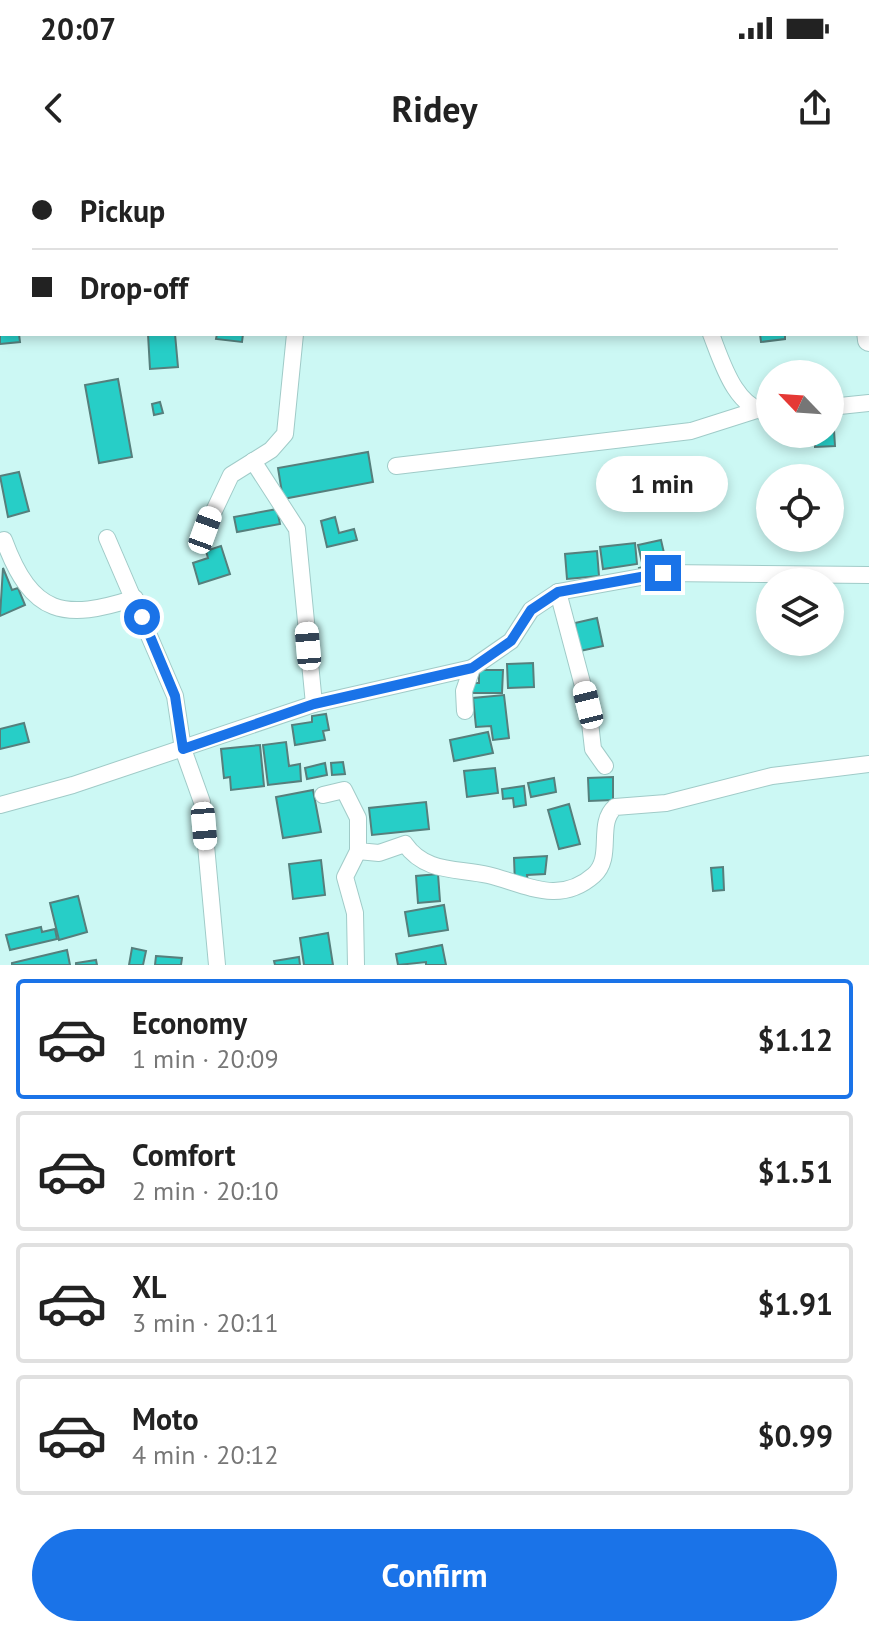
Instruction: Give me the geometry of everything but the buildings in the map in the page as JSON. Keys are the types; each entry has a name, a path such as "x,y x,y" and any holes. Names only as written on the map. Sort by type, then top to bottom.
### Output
{"street":[{"path":"205,530 225,484 280,442 289,423 295,336"},
{"path":"712,336 734,385 756,405"},
{"path":"844,406 869,403"},
{"path":"396,466 691,431 756,413"},
{"path":"253,461 297,529 314,704"},
{"path":"107,538 175,696 183,749 202,802 217,965"},
{"path":"4,540 12,561 30,589 64,612 92,612 135,598"},
{"path":"0,805 183,749 314,704 472,668 511,641 531,610 558,592 663,573 869,575"},
{"path":"558,592 588,705 593,749 605,766"},
{"path":"465,711 464,691 472,668"},
{"path":"358,851 379,853 405,844 411,852 446,870 488,875 528,890 554,892 571,889 596,874 604,857 608,814 615,807 666,803 772,776 869,764"},
{"path":"323,795 344,790 358,818 358,851 345,877 355,913 356,965"}],"route":[{"path":"142,617 175,696 183,749 314,704 472,668 511,641 531,610 558,592 663,573"}]}
